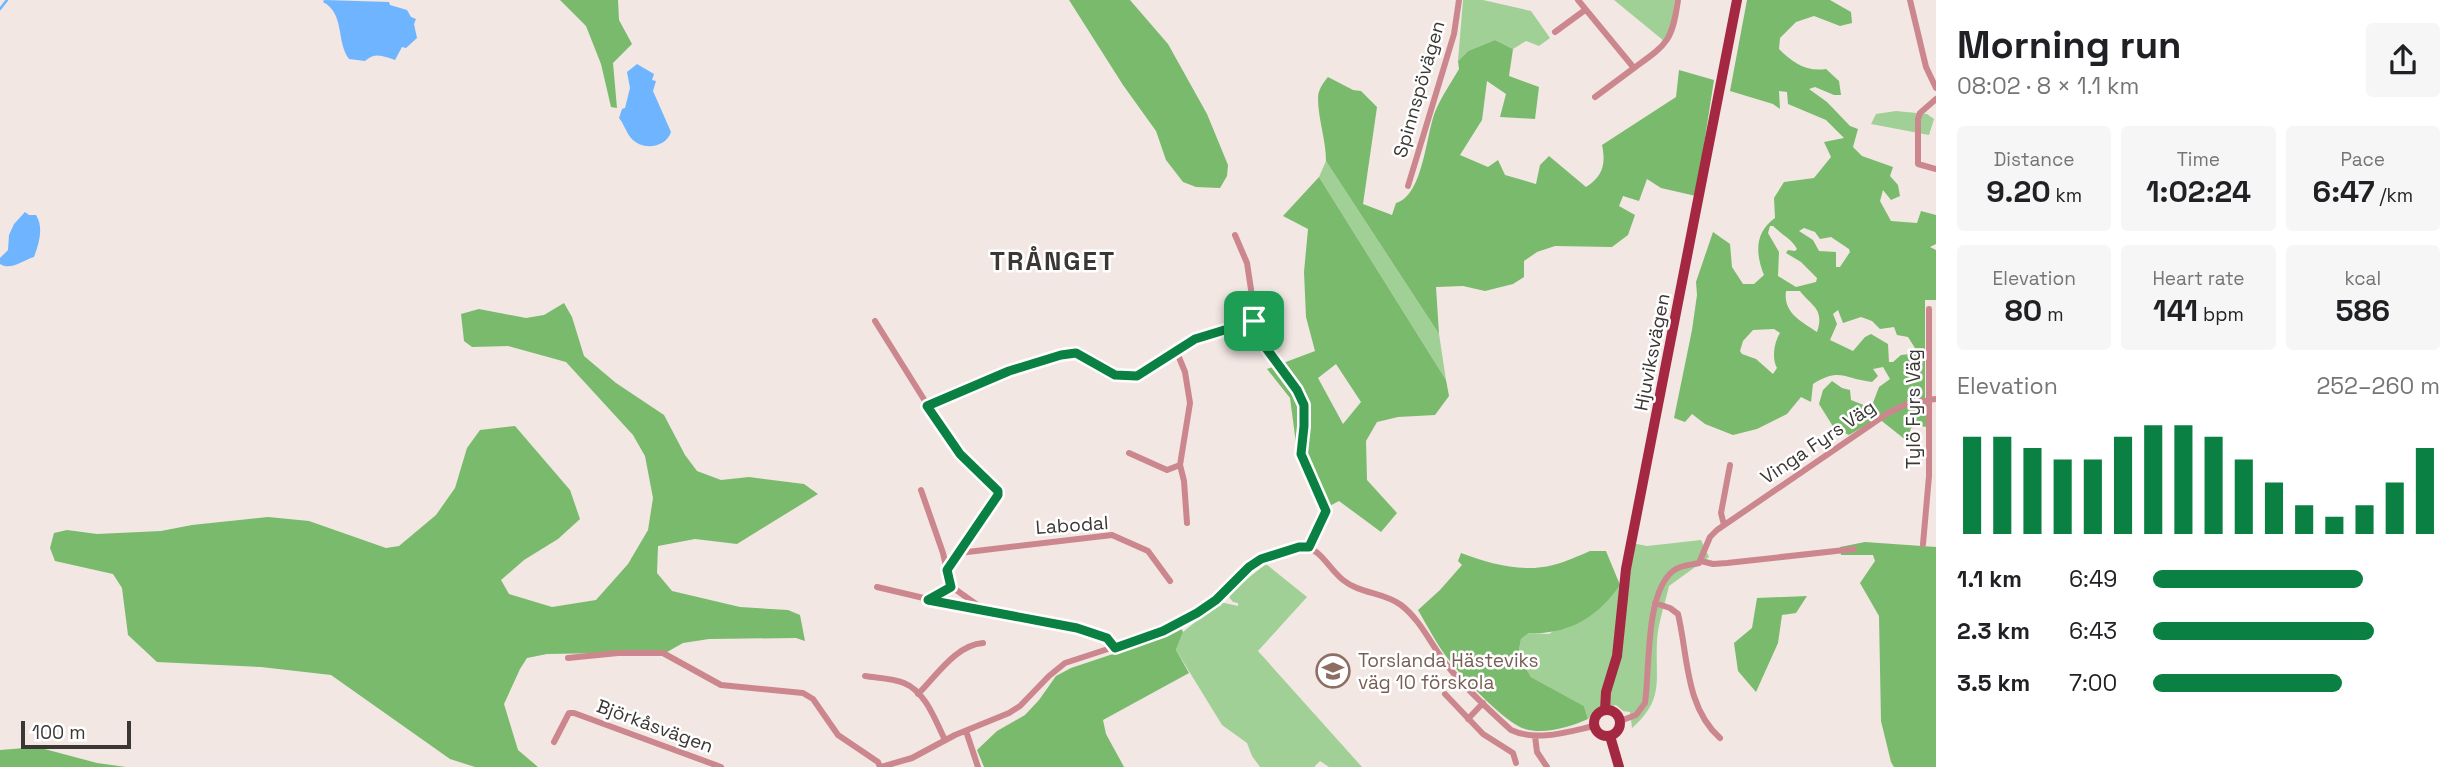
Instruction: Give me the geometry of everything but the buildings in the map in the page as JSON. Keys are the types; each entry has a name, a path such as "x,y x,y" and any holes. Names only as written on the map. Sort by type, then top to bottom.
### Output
{"main road":[{"name":"Hjuviksvägen","path":"1594,726 1596,715 1605,710 1606,692 1617,656 1626,569 1737,0"},
{"path":"1594,726 1600,734 1610,736 1618,730 1620,721 1615,713 1605,710"},
{"path":"1610,736 1619,767"}],"street":[{"name":"Spinnspövägen","path":"1408,186 1454,34 1459,0"},
{"path":"1578,0 1634,68"},
{"path":"1595,97 1665,45 1670,38 1678,0"},
{"path":"1910,0 1926,67 1936,88"},
{"path":"1555,32 1585,10"},
{"path":"1936,99 1920,113 1918,120 1918,164 1936,169"},
{"path":"1235,235 1247,263 1254,321 1266,348 1297,390 1304,405 1301,454 1326,511 1309,547"},
{"name":"Tylö Fyrs Väg","path":"1923,544 1933,399 1929,309"},
{"path":"875,321 960,454 998,491 998,495 947,570"},
{"path":"927,406 1009,371 1061,355 1076,353 1109,374 1129,377 1143,374 1195,339 1254,321"},
{"path":"1176,350 1185,372 1190,403 1180,465 1187,523"},
{"name":"Vinga Fyrs Väg","path":"1701,561 1710,537 1724,526 1888,413 1911,402 1933,399"},
{"path":"1129,453 1167,470 1180,465"},
{"name":"Vinga Fyrs Väg","path":"1724,526 1720,518 1730,465"},
{"path":"921,490 943,553 951,587 983,609 983,612"},
{"path":"1926,510 1936,510"},
{"name":"Labodal","path":"959,553 1112,535 1148,551 1170,581"},
{"path":"568,658 618,653 663,653 721,684 803,693 813,699 838,735 878,762 881,767 912,758 945,740 999,718 1020,706 1065,663 1163,631 1197,613 1216,600 1249,567 1261,559 1299,547 1309,547 1344,581 1364,592 1389,598 1402,605 1451,670 1511,730 1535,736 1594,726"},
{"path":"1620,721 1636,715 1645,703 1651,618 1655,603 1673,571 1701,561 1713,564 1854,549"},
{"path":"877,587 983,612 1077,628 1107,638 1115,648"},
{"path":"928,600 951,587"},
{"path":"1655,603 1678,614 1683,654 1692,688 1707,723 1720,738"},
{"path":"918,694 960,651 971,644 983,643"},
{"path":"865,676 902,682 918,694 924,700 945,740"},
{"path":"1445,694 1489,738 1513,753 1516,763"},
{"path":"1468,719 1483,703"},
{"name":"Björkåsvägen","path":"554,742 569,713 574,713 721,767"},
{"path":"966,731 978,767"},
{"path":"1535,736 1537,752 1548,767"},
{"path":"912,758 914,767"}],"green space":[{"path":"560,0 618,0 619,20 632,44 613,63 617,108 611,107 601,64 586,26"},
{"path":"1069,0 1130,0 1168,44 1207,114 1228,165 1227,176 1220,188 1196,187 1183,182 1166,160 1156,131"},
{"path":"1463,0 1483,0 1531,11 1550,38 1539,46 1526,41 1513,49 1495,40 1468,51 1458,61"},
{"path":"1614,0 1675,0 1670,34 1664,41"},
{"path":"1747,0 1830,0 1851,12 1852,23 1840,26 1814,16 1796,22 1780,38 1779,49 1800,65 1812,69 1826,69 1839,81 1841,95 1815,87 1809,89 1827,102 1850,126 1858,129 1853,147 1862,156 1893,167 1890,176 1898,185 1900,196 1891,200 1883,190 1880,201 1891,221 1917,223 1921,211 1936,215 1936,244 1930,247 1936,250 1936,300 1925,300 1925,396 1928,427 1911,428 1907,441 1878,418 1849,435 1834,428 1819,404 1823,390 1832,381 1850,390 1851,400 1871,408 1879,387 1890,379 1883,367 1873,369 1878,376 1872,382 1836,375 1822,379 1813,384 1811,402 1801,397 1787,414 1757,429 1733,435 1705,424 1692,414 1685,422 1674,418 1692,330 1696,282 1713,232 1730,244 1732,267 1743,284 1754,284 1764,275 1758,251 1760,236 1775,218 1774,198 1784,182 1814,178 1831,157 1824,142 1844,138 1826,120 1788,104 1787,92 1779,91 1780,109 1773,104 1730,91","holes":["1770,226 1773,226 1793,243 1797,249 1788,250 1786,253 1801,262 1817,278 1816,282 1796,287 1778,276 1779,252 1768,233","1804,228 1815,232 1820,239 1831,237 1850,252 1840,267 1836,267 1836,252 1819,251 1813,240 1799,231","1786,291 1800,291 1816,308 1819,318 1817,332 1794,316 1786,299","1838,310 1843,323 1861,317 1872,321 1880,329 1894,327 1897,335 1908,337 1915,348 1911,354 1901,355 1889,362 1888,344 1871,334 1853,351 1830,340 1837,324 1833,314","1774,329 1780,333 1774,349 1777,368 1773,374 1756,359 1742,354 1740,351 1743,341 1753,330"]},
{"path":"1495,40 1513,49 1509,76 1539,87 1535,119 1500,117 1506,94 1487,81 1482,120 1460,155 1488,167 1498,160 1505,175 1536,184 1540,165 1549,156 1586,187 1602,169 1602,145 1676,97 1679,70 1714,80 1696,196 1661,188 1647,179 1639,201 1623,196 1619,206 1635,215 1628,235 1612,247 1555,246 1537,252 1524,261 1524,277 1513,284 1485,291 1463,286 1436,287 1439,334 1326,161 1318,95 1328,77 1353,90 1361,91 1377,107 1363,204 1392,215 1396,203 1405,198 1418,177 1435,112 1459,69 1458,61 1468,51"},
{"path":"1896,111 1927,114 1934,119 1929,135 1871,124 1876,114"},
{"path":"1326,161 1439,334 1446,380 1319,177"},
{"path":"1319,177 1446,380 1449,396 1435,415 1398,417 1377,422 1366,441 1367,480 1397,513 1381,532 1339,501 1320,511 1299,466 1290,398 1267,369 1315,351 1306,317 1304,272 1308,229 1283,216","holes":["1336,364 1361,402 1343,424 1318,378"]},
{"path":"564,303 572,317 584,356 616,383 664,415 685,455 697,471 721,480 749,477 804,484 818,494 737,544 695,539 658,546 657,573 672,591 740,607 788,610 800,615 805,641 796,638 709,639 683,643 667,652 547,654 527,658 504,704 518,750 538,767 475,767 450,759 331,675 261,667 157,662 128,635 122,588 113,574 55,561 50,548 54,533 67,530 97,534 161,531 268,517 309,521 386,548 399,546 436,515 455,488 467,448 480,430 515,426 570,490 580,519 558,539 524,560 501,580 509,594 552,607 596,600 628,564 648,530 653,498 645,456 633,435 566,362 508,346 472,347 464,341 461,314 479,309 526,318 544,315"},
{"path":"1701,540 1709,557 1669,586 1658,634 1654,698 1650,708 1632,728 1630,712 1623,711 1616,705 1596,710 1588,719 1584,706 1531,677 1518,655 1521,639 1529,633 1549,634 1620,585 1627,542 1647,546"},
{"path":"1865,542 1936,547 1936,767 1894,767 1891,762 1881,721 1879,616 1860,583 1875,561 1873,555 1841,555 1840,547"},
{"path":"1590,551 1606,551 1620,585 1602,606 1581,622 1557,631 1529,633 1521,639 1518,655 1531,677 1584,706 1588,719 1549,731 1525,729 1496,709 1464,678 1449,660 1418,610 1462,565 1458,561 1461,553 1495,564 1530,568 1558,564"},
{"path":"1266,564 1307,597 1258,651 1362,767 1329,767 1320,761 1314,767 1260,767 1247,743 1222,725 1176,650 1183,632 1220,602 1238,606 1238,603 1229,597 1233,590"},
{"path":"1807,596 1796,613 1782,615 1778,643 1756,692 1738,671 1734,643 1752,628 1757,598"},
{"path":"1181,628 1183,632 1176,650 1189,673 1103,720 1106,734 1124,767 984,767 977,750 997,731 1025,715 1056,676"},
{"path":"37,747 97,763 126,767 0,767 0,750"}],"water":[{"path":"324,0 389,2 390,5 407,10 411,17 416,19 414,24 417,38 406,48 402,47 395,60 379,56 372,56 365,61 349,59 335,13"},
{"path":"637,64 654,74 652,80 656,81 653,91 671,132 664,142 653,146 636,142 629,136 619,118 625,108 630,88 627,72"},
{"path":"25,212 36,215 40,225 34,257 13,266 4,266 0,264 0,258 8,250 9,235 14,224"}],"waterway":[{"path":"0,9 7,0"}],"place":[{"name":"Torslanda Hästeviks väg 10 förskola","path":"1333,671"}],"district":[{"name":"TRÅNGET","path":"1053,261"}],"route":[{"path":"1254,321 1266,348 1297,390 1304,405 1301,454 1326,511 1309,547 1299,547 1261,559 1249,567 1216,600 1197,613 1163,631 1115,648 1107,638 1077,628 928,600 951,587 947,570 998,495 998,491 960,454 927,406 1009,371 1061,355 1076,353 1106,372 1137,376 1195,339 1254,321"}]}
